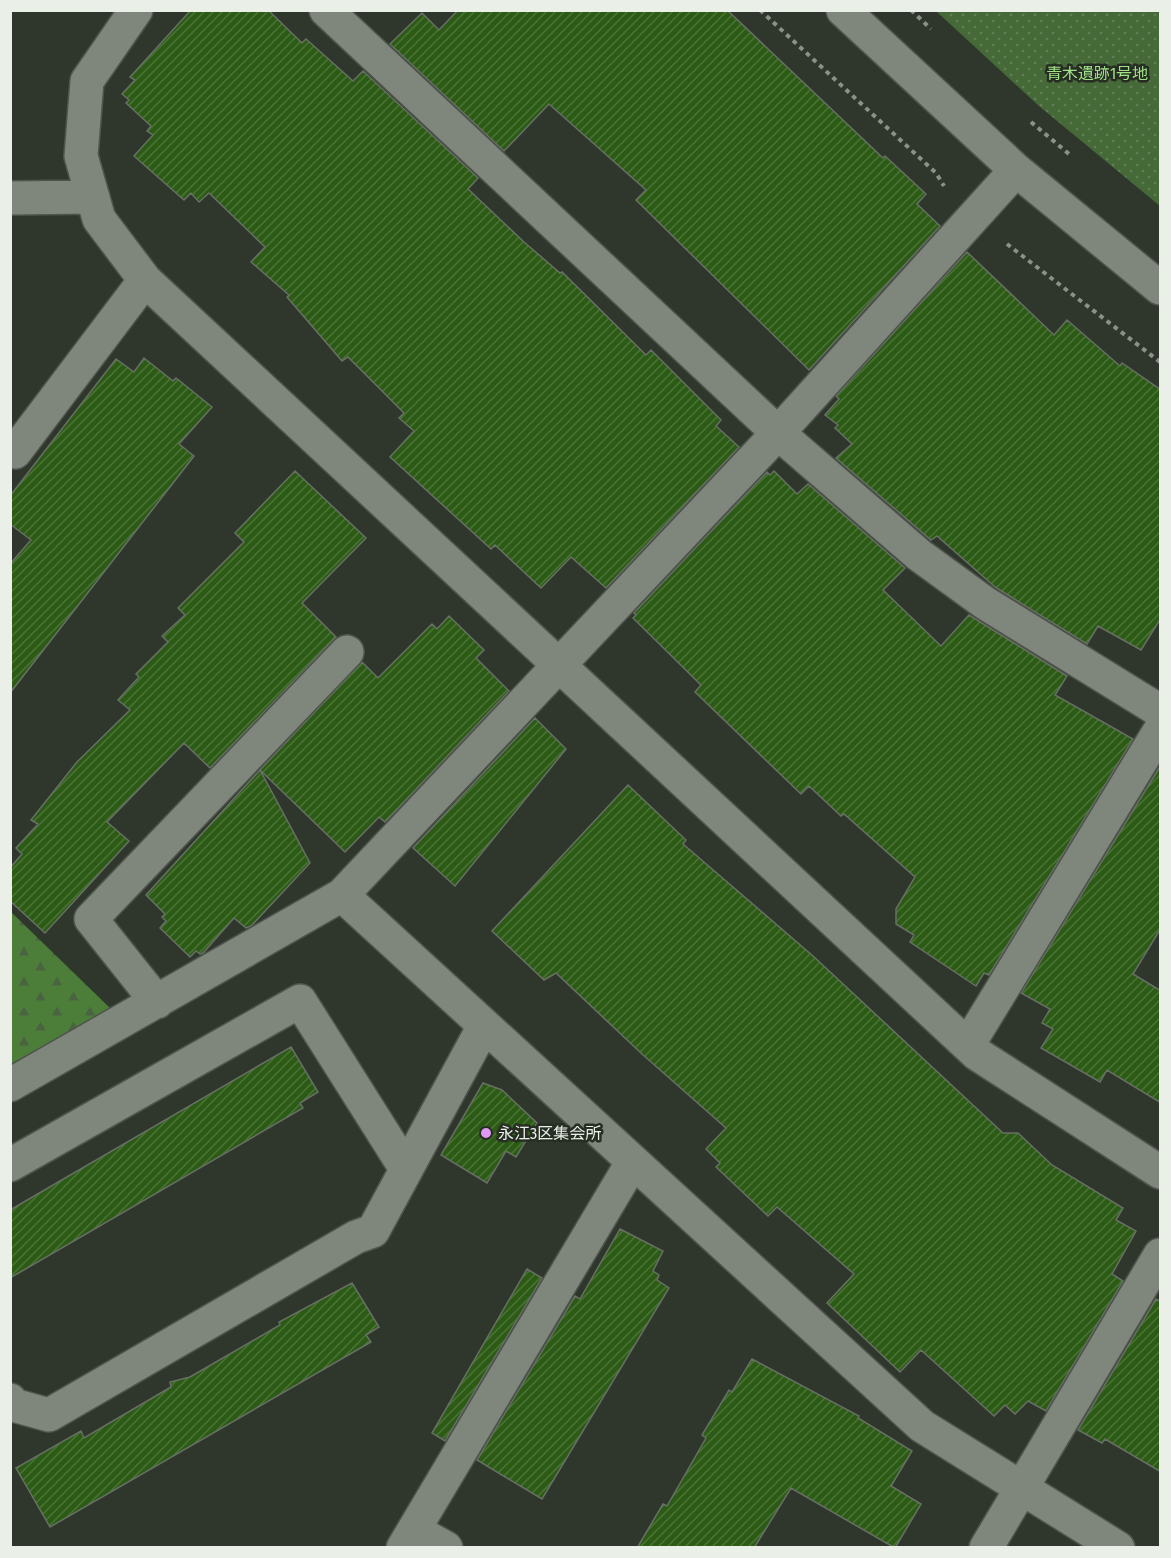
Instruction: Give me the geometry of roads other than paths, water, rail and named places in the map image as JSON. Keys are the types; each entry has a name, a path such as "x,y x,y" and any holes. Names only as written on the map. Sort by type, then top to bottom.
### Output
{"street":[{"path":"136,10 87,81 81,156 99,219 145,280 977,1054 1161,1172"},
{"path":"326,10 778,433 919,555 985,603 1161,711"},
{"path":"843,10 1016,170 1161,288"},
{"path":"10,1085 342,896 778,433 1016,170"},
{"path":"10,198 93,197"},
{"path":"12,454 145,280"},
{"path":"157,1002 91,919 347,652"},
{"path":"968,1045 1161,730"},
{"path":"342,896 922,1426 1021,1490 1118,1548"},
{"path":"10,1165 300,1001 406,1169"},
{"path":"10,1400 13,1405 49,1415 345,1243 373,1231 484,1026"},
{"path":"446,1548 409,1539 632,1163"},
{"path":"986,1548 1161,1256"}],"place":[{"name":"永江3区集会所","path":"486,1133"}],"park label":[{"name":"青木遺跡1号地","path":"1097,73"}]}
